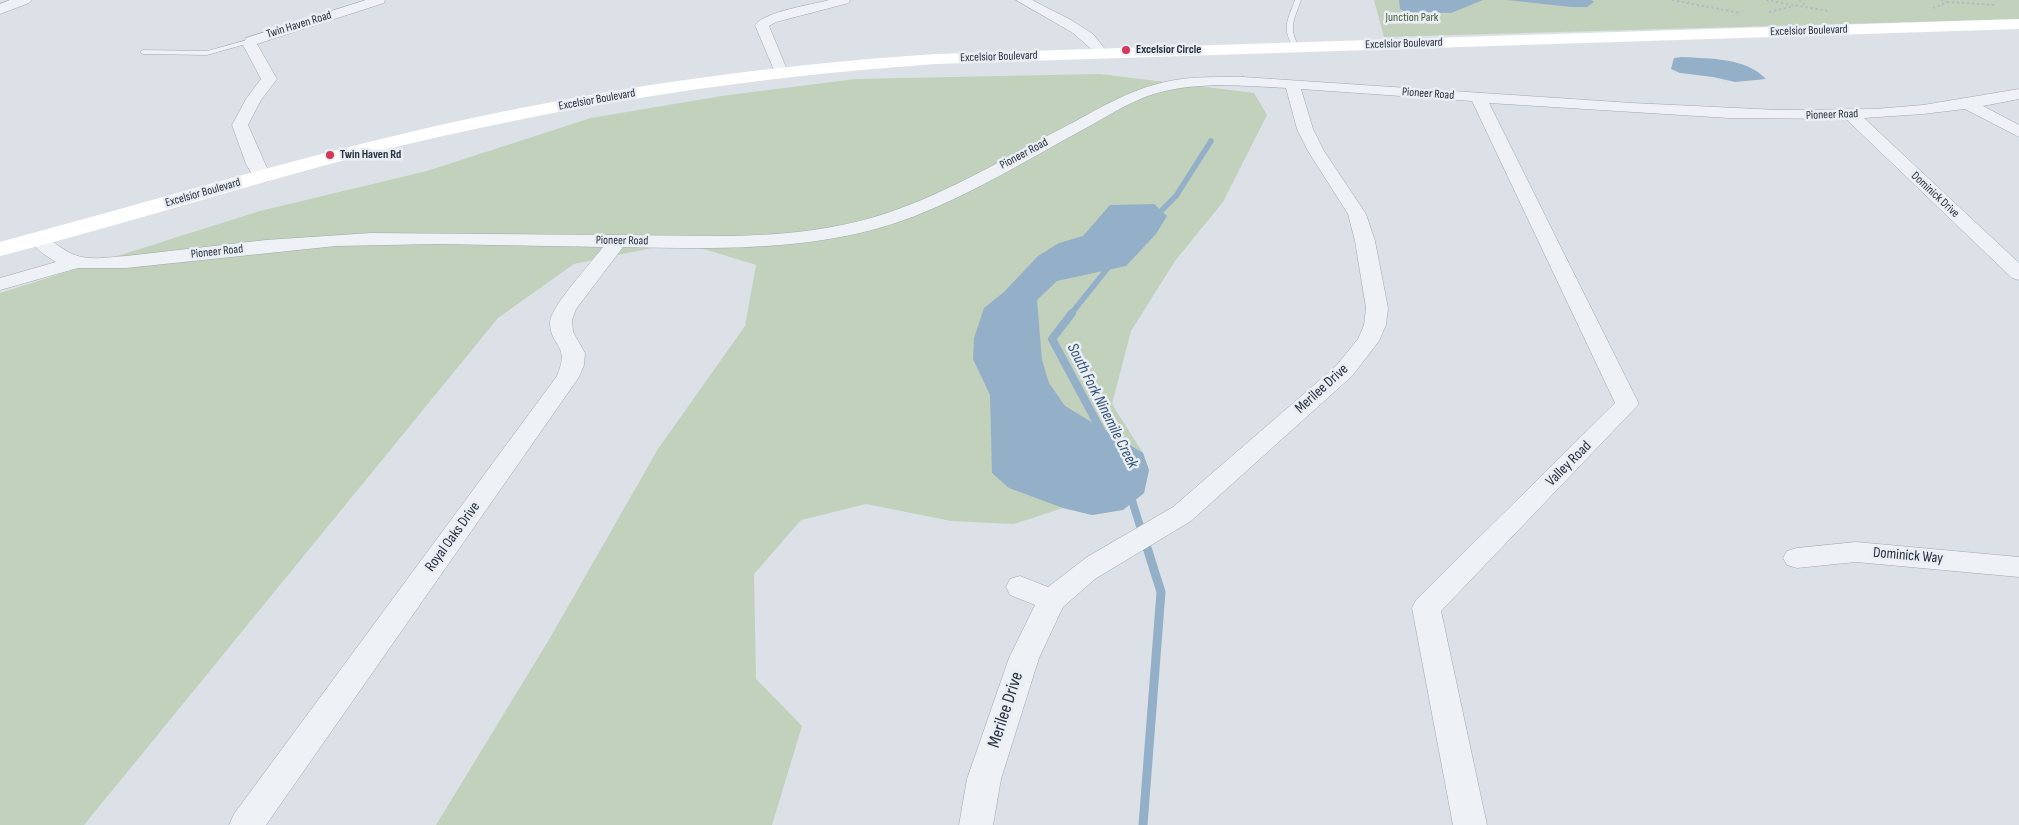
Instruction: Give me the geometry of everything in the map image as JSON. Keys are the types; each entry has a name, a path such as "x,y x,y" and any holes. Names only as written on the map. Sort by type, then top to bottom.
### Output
{"main road":[{"name":"Excelsior Boulevard","path":"0,249 348,153 491,120 663,88 781,72 888,62 1101,53 2019,24"}],"street":[{"path":"0,9 24,0"},
{"name":"Twin Haven Road","path":"262,176 255,164 240,125 254,99 269,79 250,45 250,41 379,0"},
{"path":"781,72 762,25 771,19 844,0"},
{"path":"1022,0 1082,33 1098,47 1101,53"},
{"name":"Pioneer Road","path":"37,239 54,254 73,263 126,262 355,239 762,240 848,231 917,209 953,192 1127,99 1160,88 1188,83 1221,81 1292,84 1733,114 1850,115 1968,104 2019,94"},
{"name":"Merilee Drive","path":"976,825 984,779 1024,658 1052,600 1083,574 1116,552 1154,533 1182,514 1344,371 1368,341 1375,325 1377,308 1357,214 1316,151 1305,129 1292,84"},
{"name":"Valley Road","path":"1470,825 1426,608 1627,404 1478,98"},
{"path":"1968,104 2019,132"},
{"name":"Dominick Drive","path":"1850,115 2019,274"},
{"name":"Royal Oaks Drive","path":"246,825 568,377 573,365 574,353 562,332 561,320 566,308 618,241"},
{"path":"0,284 73,263"},
{"name":"Dominick Way","path":"1797,558 1856,552 2019,567"},
{"path":"1020,587 1052,600"}],"lane":[{"path":"1296,47 1288,34 1287,28 1298,0"},
{"path":"143,52 207,54 250,41"}],"path":[{"path":"1672,0 1727,12 1748,14"},
{"path":"1766,0 1783,3"},
{"path":"1799,0 1804,4 1803,6"},
{"path":"1941,0 1948,2"},
{"path":"1763,13 1783,10 1794,5"}],"green space":[{"name":"Junction Park","path":"1374,0 2019,0 2019,19 1384,37"},
{"path":"1100,74 1254,93 1267,115 1223,202 1175,261 1131,331 1112,404 1143,453 1149,470 1144,493 1123,510 1092,515 1063,508 1014,524 951,521 866,504 801,520 754,574 756,679 802,726 772,825 436,825 550,638 658,449 745,326 756,265 681,242 574,264 498,318 84,825 0,825 0,293 260,211 427,171 591,118 722,96 855,79"}],"water":[{"path":"1399,0 1483,0 1451,13 1405,12 1400,9"},
{"path":"1507,0 1591,0 1594,2 1587,7 1571,7"},
{"path":"1674,58 1727,60 1748,67 1766,79 1735,82 1680,73 1671,69"},
{"path":"1154,204 1167,216 1156,234 1126,266 1057,281 1037,300 1042,360 1049,383 1065,406 1143,453 1149,470 1144,493 1123,510 1092,515 1063,508 1009,488 992,473 990,395 973,359 974,338 984,308 1004,292 1038,256 1059,243 1083,236 1110,205"}],"waterway":[{"name":"South Fork Ninemile Creek","path":"1155,217 1176,196 1211,141"},
{"name":"South Fork Ninemile Creek","path":"1071,314 1111,264"},
{"name":"South Fork Ninemile Creek","path":"1072,313 1052,339 1103,434"},
{"name":"South Fork Ninemile Creek","path":"1130,494 1144,539"},
{"name":"South Fork Ninemile Creek","path":"1143,825 1161,592 1144,538"}],"place":[{"name":"Excelsior Circle","path":"1126,50"},
{"name":"Twin Haven Rd","path":"330,155"}]}
